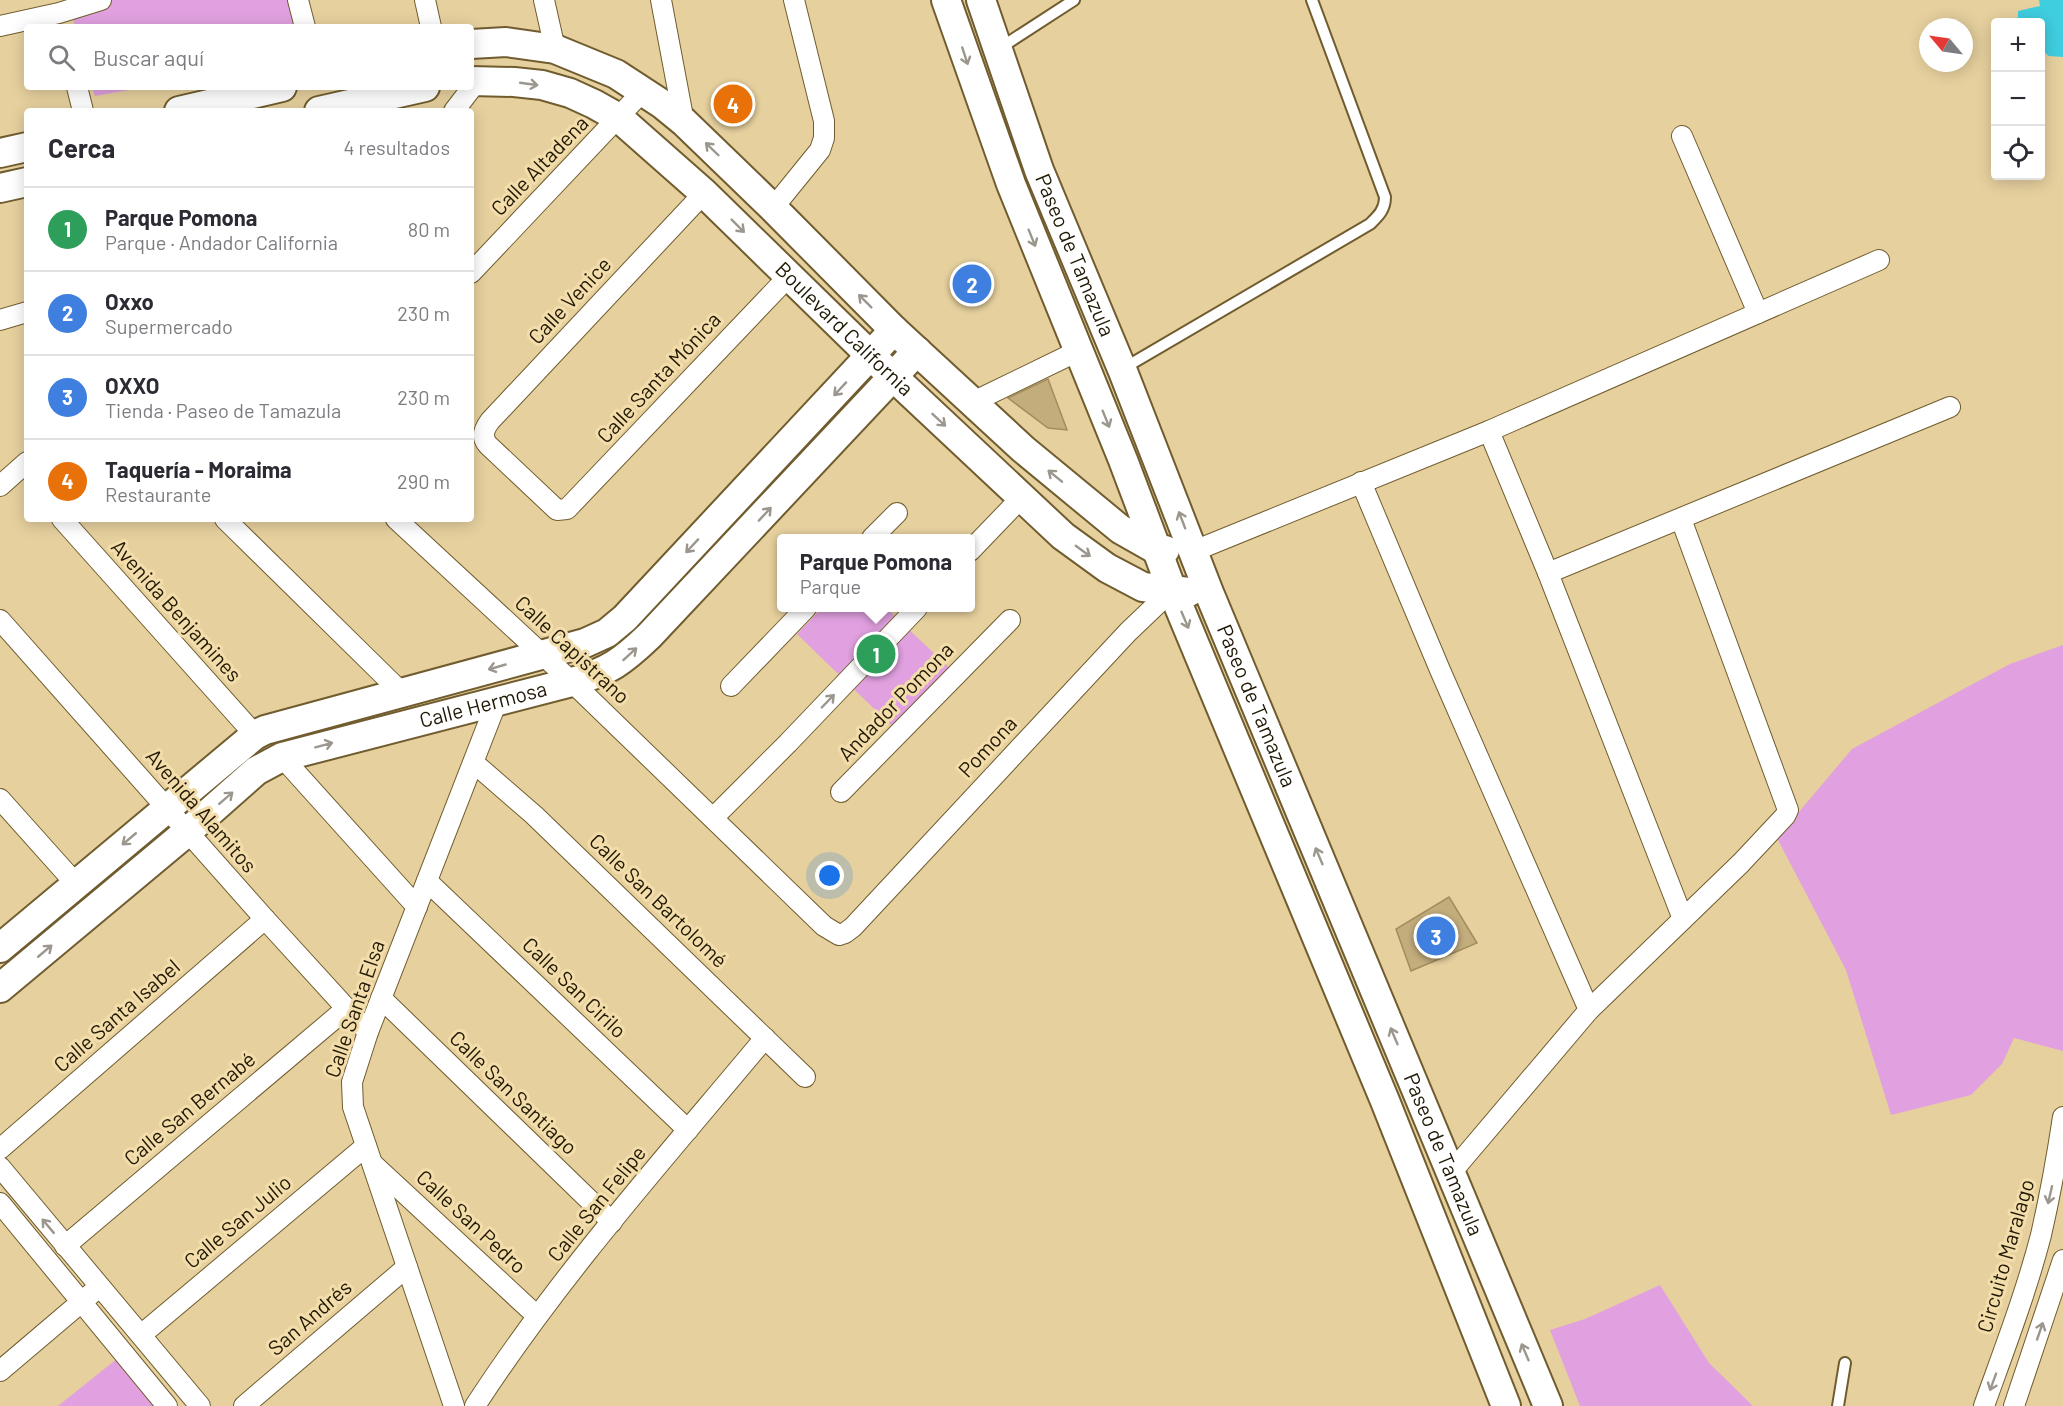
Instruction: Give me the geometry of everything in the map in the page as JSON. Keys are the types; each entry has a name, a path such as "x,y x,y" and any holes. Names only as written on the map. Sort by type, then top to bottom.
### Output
{"street":[{"path":"0,26 59,13 101,0"},
{"path":"298,0 304,24"},
{"path":"425,0 430,24"},
{"path":"544,0 555,49"},
{"path":"661,0 684,122"},
{"path":"772,208 820,150 824,138 824,122 794,0"},
{"name":"Paseo de Tamazula","path":"946,0 1011,184 1172,590 1385,1101 1506,1406"},
{"name":"Paseo de Tamazula","path":"981,0 1039,170 1122,369 1210,595 1548,1406"},
{"name":"Boulevard California","path":"474,44 506,42 555,49 616,74 643,91 684,122 894,330 1023,450 1120,529 1157,550 1194,551"},
{"name":"Boulevard California","path":"474,81 514,81 542,85 570,93 619,118 704,193 871,356 1063,536 1107,568 1143,587 1210,595"},
{"path":"78,90 83,108"},
{"path":"191,108 269,90"},
{"path":"332,108 412,90"},
{"path":"456,108 468,90"},
{"name":"Calle Altadena","path":"474,270 643,91"},
{"path":"1682,136 1758,313"},
{"path":"0,153 24,148"},
{"path":"0,188 24,183"},
{"name":"Calle Venice","path":"563,510 554,507 488,446 483,441 483,435 490,421 704,193"},
{"path":"1194,551 1488,431 1879,260"},
{"name":"Calle Santa Mónica","path":"563,510 572,506 789,276"},
{"name":"Calle Hermosa","path":"0,948 255,735 265,730 585,643 607,633 625,618 894,330"},
{"name":"Calle Hermosa","path":"0,988 187,832 256,771 282,757 572,682 598,674 624,660 917,351"},
{"path":"973,402 1078,351"},
{"path":"1548,573 1950,407"},
{"path":"1488,431 1548,573 1683,919"},
{"path":"0,486 24,471"},
{"path":"1362,482 1440,670 1589,1010"},
{"path":"975,546 1022,498"},
{"path":"876,534 897,513"},
{"path":"1450,1174 1589,1010 1741,863 1788,810 1681,519"},
{"name":"Avenida Benjamines","path":"65,522 255,735"},
{"path":"228,522 402,693"},
{"name":"Calle Capistrano","path":"399,522 714,817 824,926 838,935"},
{"name":"Pomona","path":"838,935 853,927 1128,632 1172,590"},
{"path":"731,686 802,612"},
{"path":"714,817 913,612"},
{"name":"Avenida Alamitos","path":"0,620 368,1032"},
{"name":"Andador Pomona","path":"841,792 1010,620"},
{"name":"Calle Santa Elsa","path":"454,1406 353,1107 351,1094 352,1082 368,1032 497,701"},
{"path":"282,757 417,907"},
{"name":"Calle San Bartolomé","path":"474,763 534,815 805,1077"},
{"path":"0,799 76,884"},
{"name":"Calle San Cirilo","path":"427,881 688,1130"},
{"name":"Calle Santa Isabel","path":"0,1149 265,919"},
{"name":"Calle San Santiago","path":"381,998 612,1222"},
{"name":"Calle San Bernabé","path":"65,1246 347,1008"},
{"name":"Calle San Felipe","path":"475,1406 537,1316 765,1038"},
{"path":"1385,1101 1415,1087"},
{"name":"Circuito Maralago","path":"1984,1406 2020,1306 2040,1237 2052,1186 2063,1117"},
{"name":"Calle San Pedro","path":"369,1155 537,1316"},
{"name":"Calle San Julio","path":"141,1335 369,1155"},
{"path":"0,1167 200,1406"},
{"path":"0,1203 168,1406"},
{"path":"2014,1406 2063,1260"},
{"name":"San Andrés","path":"244,1406 407,1267"},
{"path":"0,1371 100,1286"}],"lane":[{"path":"997,50 1074,0"},
{"path":"1122,369 1339,240 1370,224 1385,205 1385,197 1312,0"},
{"path":"1838,1406 1845,1363"}],"shaded area":[{"path":"68,0 309,0 313,24 74,24"},
{"path":"93,90 129,90 95,96"},
{"path":"818,612 890,612 956,674 898,732 797,634"},
{"path":"2063,645 2063,1051 2014,1038 2002,1064 1971,1095 1891,1115 1846,970 1777,838 1852,749 2010,664"},
{"path":"1660,1285 1709,1363 1753,1406 1580,1406 1550,1330 1585,1319"},
{"path":"118,1358 157,1406 58,1406"}],"water":[{"path":"2039,0 2063,0 2063,57 2049,56 2045,53 2045,18 2018,18 2018,11 2040,6"}],"building":[{"path":"1048,379 1067,430 1048,428 1008,398"},
{"path":"1449,897 1477,943 1411,971 1396,929"}],"place":[{"name":"Taquería - Moraima","path":"733,104"},
{"name":"Oxxo","path":"972,284"},
{"name":"Parque Pomona","path":"876,654"},
{"name":"OXXO","path":"1436,936"}]}
